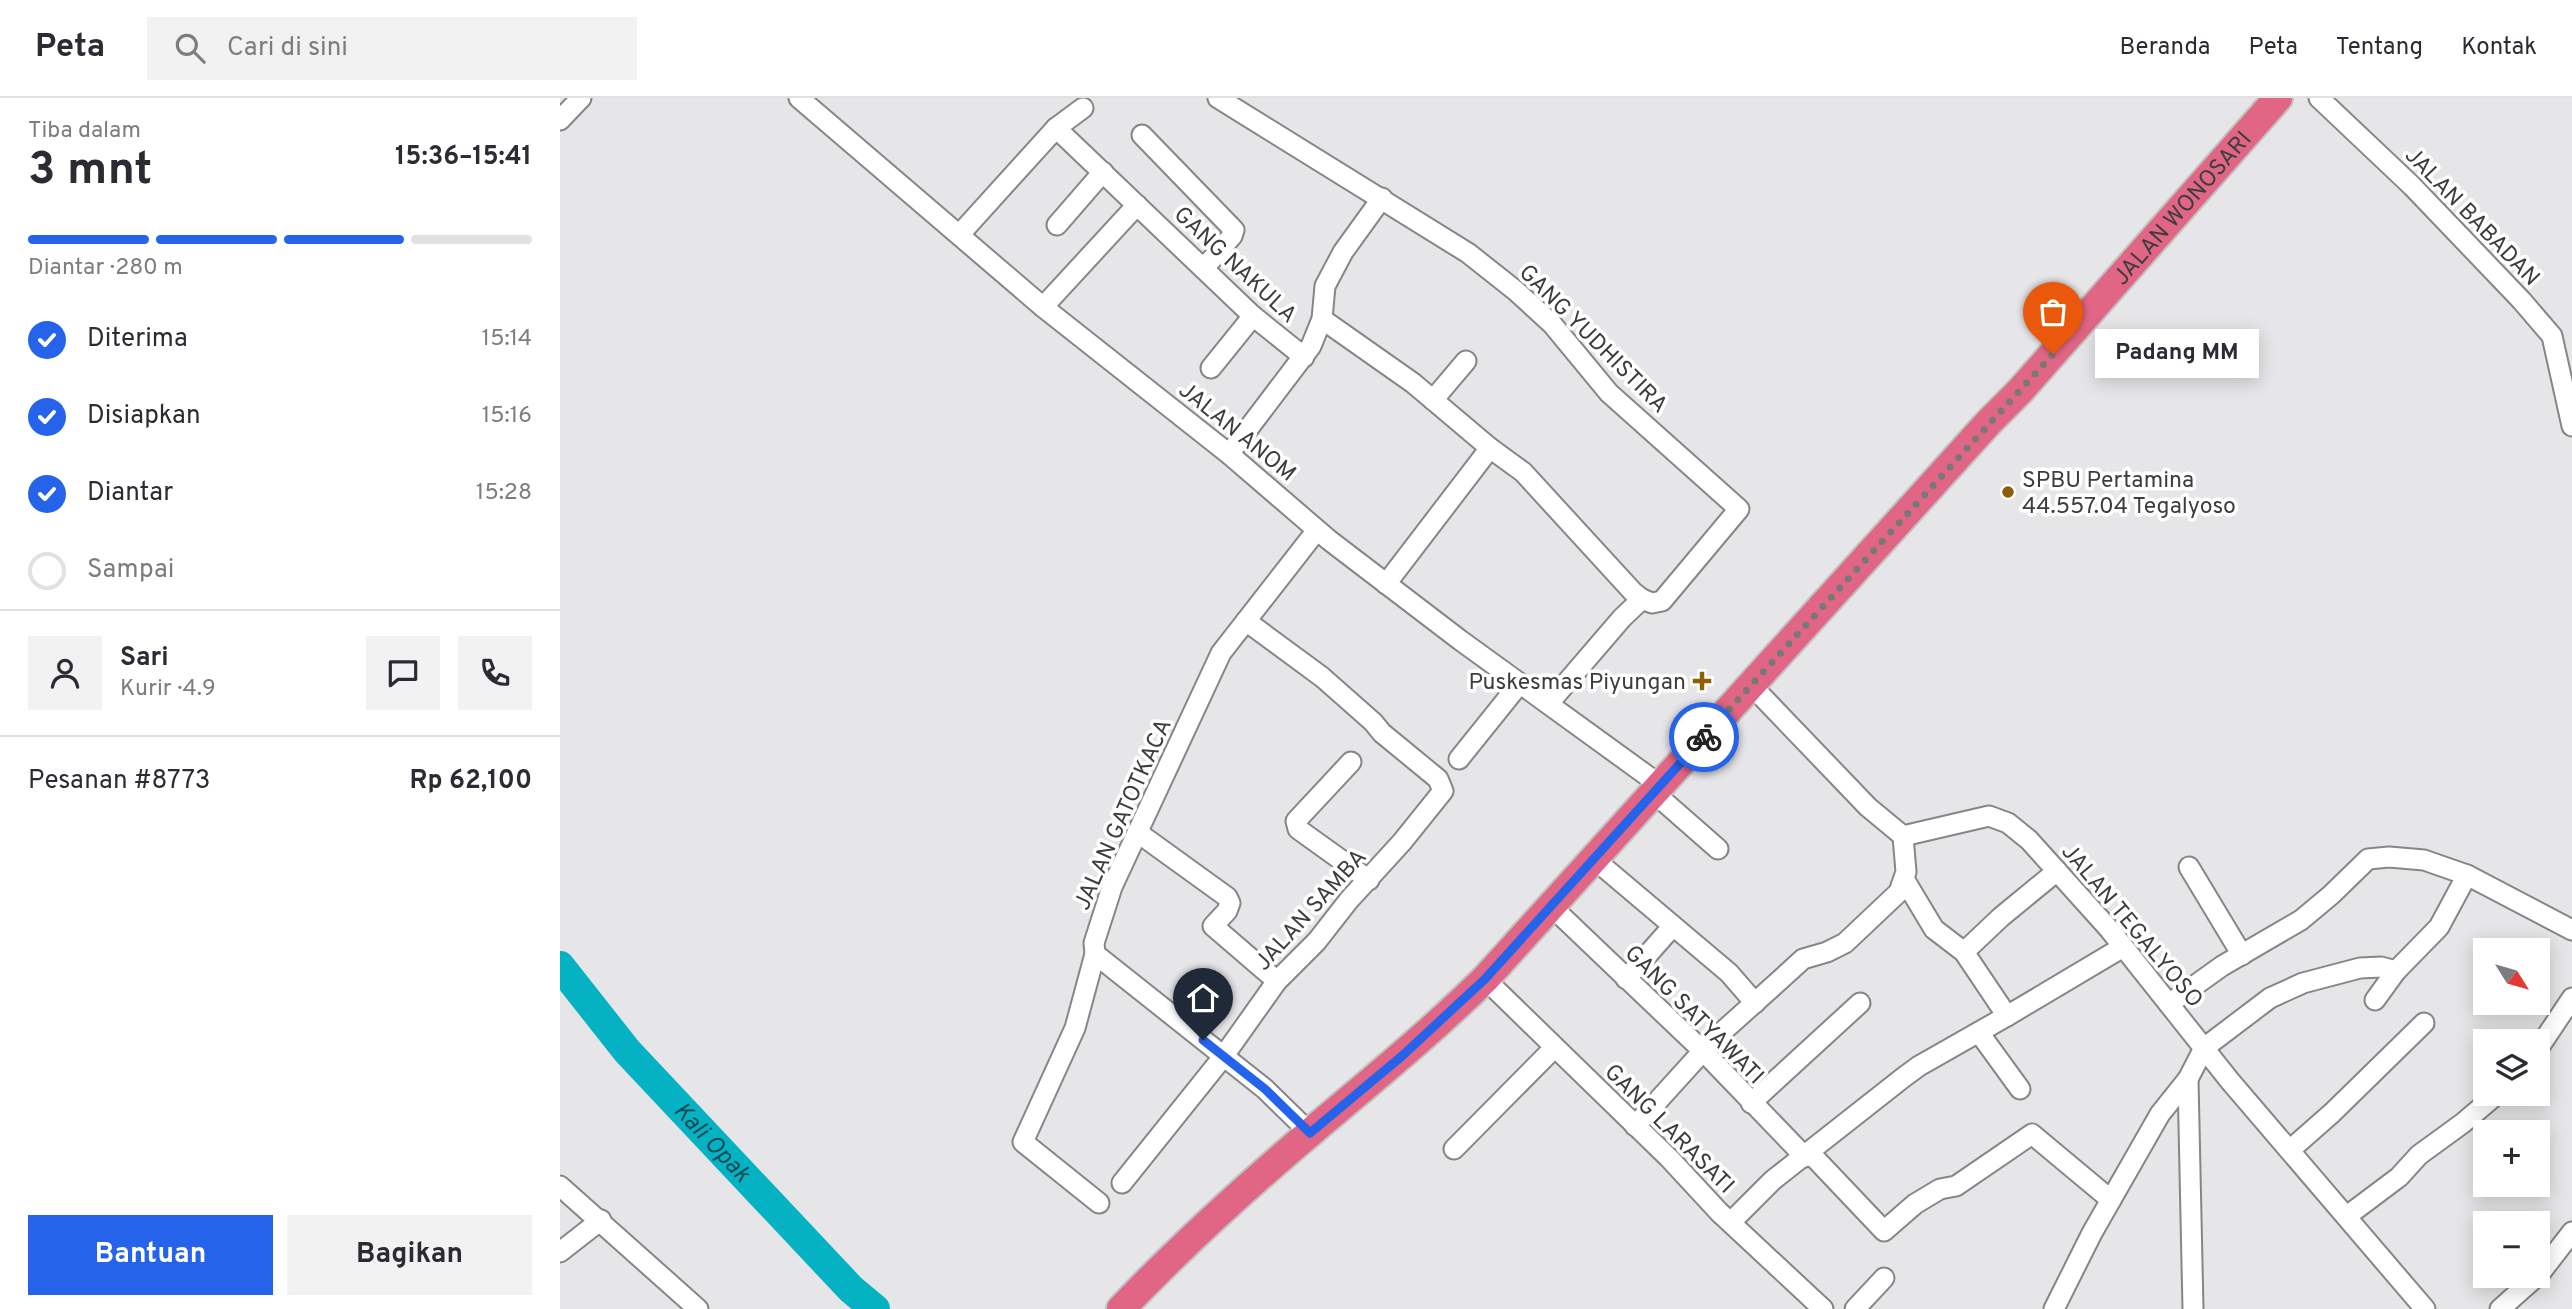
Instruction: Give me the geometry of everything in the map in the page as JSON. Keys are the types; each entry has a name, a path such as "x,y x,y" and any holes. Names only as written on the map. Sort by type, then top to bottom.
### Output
{"highway":[{"name":"JALAN WONOSARI","path":"1121,1309 1168,1260 1310,1133 1402,1056 1485,979 2020,391 2278,98"}],"street":[{"path":"560,120 581,98"},
{"path":"1218,98 1382,198 1343,252 1325,286 1322,319 1311,346 1229,454"},
{"name":"JALAN BABADAN","path":"2319,98 2421,196 2552,336 2572,426"},
{"name":"JALAN ANOM","path":"803,99 1043,307 1229,454 1317,530 1460,640 1549,703 1656,788 1718,849"},
{"path":"960,234 1056,128 1083,108"},
{"name":"GANG NAKULA","path":"1056,128 1253,316 1304,357"},
{"path":"1142,135 1234,230 1232,236 1204,268"},
{"path":"1058,225 1103,172"},
{"name":"GANG YUDHISTIRA","path":"1382,198 1468,253 1517,291 1552,324 1609,393 1739,509 1662,601 1652,603 1642,599 1622,618 1549,703"},
{"path":"1043,307 1137,205"},
{"path":"1211,368 1253,316"},
{"path":"1322,319 1433,400 1522,472 1642,599"},
{"path":"1433,400 1466,361"},
{"path":"1386,584 1490,448"},
{"name":"JALAN GATOTKACA","path":"1099,1203 1023,1142 1075,1028 1095,954 1094,943 1112,887 1221,653 1317,530"},
{"name":"JALAN SAMBA","path":"1122,1183 1223,1057 1277,981 1317,941 1349,900 1439,798 1443,787 1438,779 1382,733 1322,677 1246,621"},
{"path":"1459,759 1520,683"},
{"path":"1634,1126 1704,1052 1803,959 1845,943 1899,892 1906,872 1903,836 1868,807 1751,685"},
{"path":"1351,762 1296,821 1296,825 1368,880"},
{"name":"JALAN TEGALYOSO","path":"1903,836 1989,816 2008,822 2029,840 2123,947 2204,1048 2425,1309"},
{"path":"1137,832 1227,897 1230,903 1227,911 1213,926 1277,981"},
{"path":"2169,1004 2242,955 2301,920 2368,859 2389,857 2424,860 2467,875 2572,930"},
{"path":"1594,859 1729,973 1755,1003"},
{"path":"2189,867 2242,955"},
{"path":"1964,952 2057,871"},
{"path":"2375,1000 2396,971 2438,927 2467,875"},
{"path":"1904,879 1934,929 1964,952 2007,1016"},
{"name":"GANG SATYAWATI","path":"1551,906 1704,1052 1751,1102 1884,1231 1915,1204 1940,1189 1956,1186 2032,1134 2110,1200"},
{"path":"1626,979 1672,926"},
{"path":"1731,1222 1773,1180 1919,1066 1979,1034 2123,947"},
{"path":"1095,954 1265,1089 1310,1133"},
{"path":"2054,1309 2110,1200 2160,1114 2183,1085 2204,1048 2270,998 2303,983 2360,968 2381,967 2396,971"},
{"name":"GANG LARASATI","path":"1485,979 1823,1309"},
{"path":"2550,1031 2572,998"},
{"path":"1751,1102 1860,1003"},
{"path":"2291,1149 2424,1023"},
{"path":"1979,1034 2020,1088"},
{"path":"1454,1149 1554,1048"},
{"path":"2183,1085 2183,1309"},
{"path":"2183,1085 2193,1309"},
{"path":"2347,1216 2399,1177 2419,1155 2483,1106"},
{"path":"560,1186 698,1309"},
{"path":"560,1252 601,1220"},
{"path":"2550,1259 2572,1231"},
{"path":"1855,1309 1884,1278"},
{"path":"2500,1309 2524,1288"}],"waterway":[{"name":"Kali Opak","path":"560,966 627,1051 851,1289 875,1309"}],"way so far":[{"path":"1704,737 2053,354"}],"place":[{"name":"Padang MM","path":"2053,354"},
{"name":"SPBU Pertamina 44.557.04 Tegalyoso","path":"2008,492"},
{"name":"Puskesmas Piyungan","path":"1702,681"}],"route":[{"path":"1203,1040 1265,1089 1310,1133 1402,1056 1485,979 1704,737"}]}
